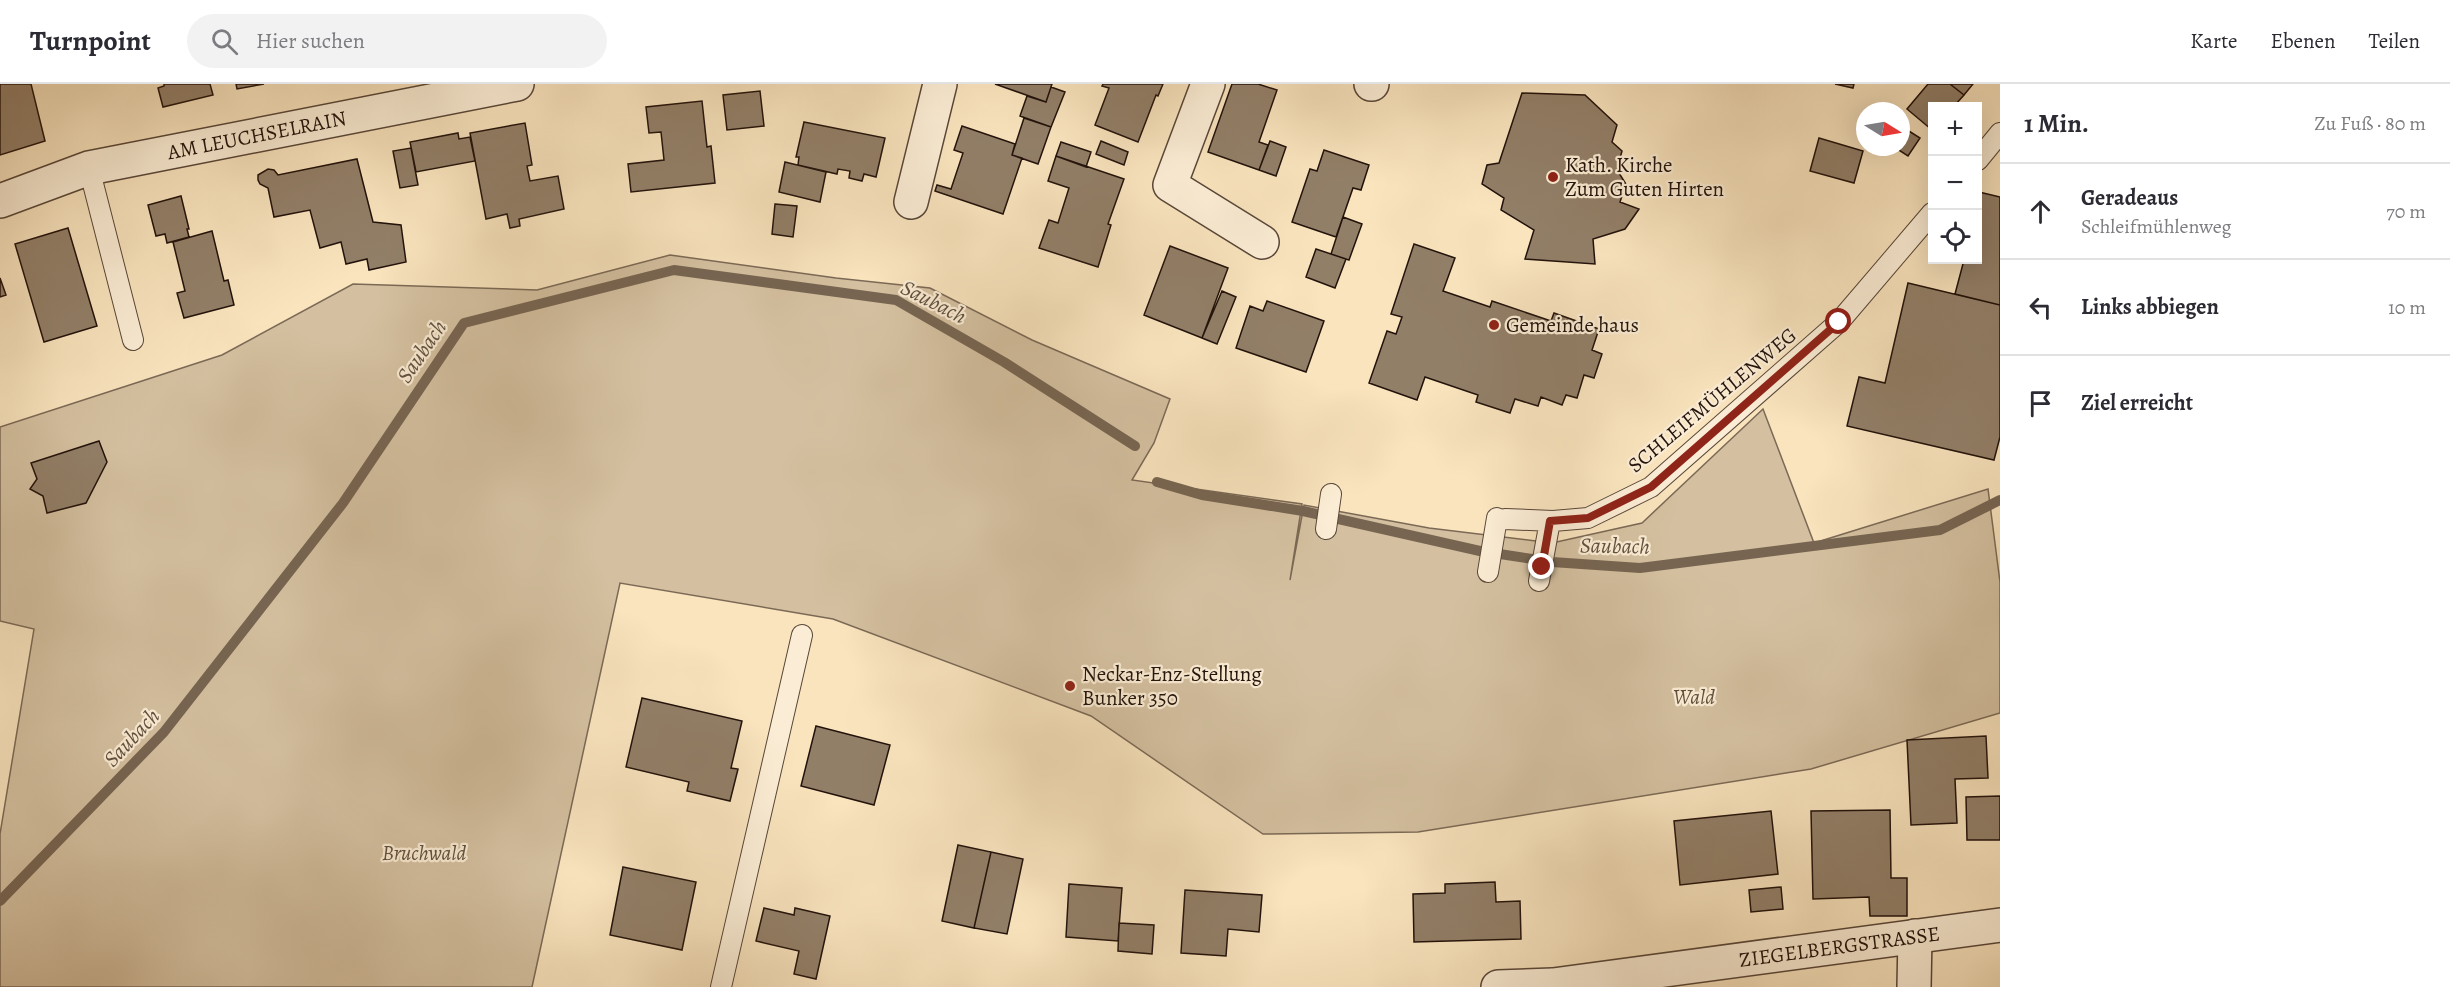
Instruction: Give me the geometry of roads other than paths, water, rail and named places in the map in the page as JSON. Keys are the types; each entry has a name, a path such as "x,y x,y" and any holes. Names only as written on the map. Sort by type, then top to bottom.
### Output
{"street":[{"name":"AM LEUCHSELRAIN","path":"0,201 89,168 517,84"},
{"path":"911,202 940,84"},
{"path":"1208,84 1170,186 1262,242"},
{"name":"ZIEGELBERGSTRASSE","path":"1498,987 1553,986 2000,926"},
{"path":"1914,987 1915,936"}],"lane":[{"path":"1980,156 2000,133"},
{"path":"89,168 133,340"},
{"name":"SCHLEIFMÜHLENWEG","path":"1490,559 1501,519 1550,521 1588,518 1651,487 1839,322 1928,218"},
{"path":"1542,568 1550,521"},
{"path":"721,987 802,635"}],"waterway":[{"name":"Saubach","path":"0,901 164,732 343,503 464,323 674,270 896,300 1004,362 1135,446"},
{"name":"Saubach","path":"1157,482 1202,495 1303,511 1480,551 1552,562 1640,568 1940,530 2000,500"}],"place":[{"name":"Kath. Kirche Zum Guten Hirten","path":"1553,177"},
{"name":"Gemeinde haus","path":"1494,325"},
{"name":"Neckar-Enz-Stellung Bunker 350","path":"1070,686"}],"park label":[{"name":"Wald","path":"1694,697"},
{"name":"Bruchwald","path":"424,853"}]}
